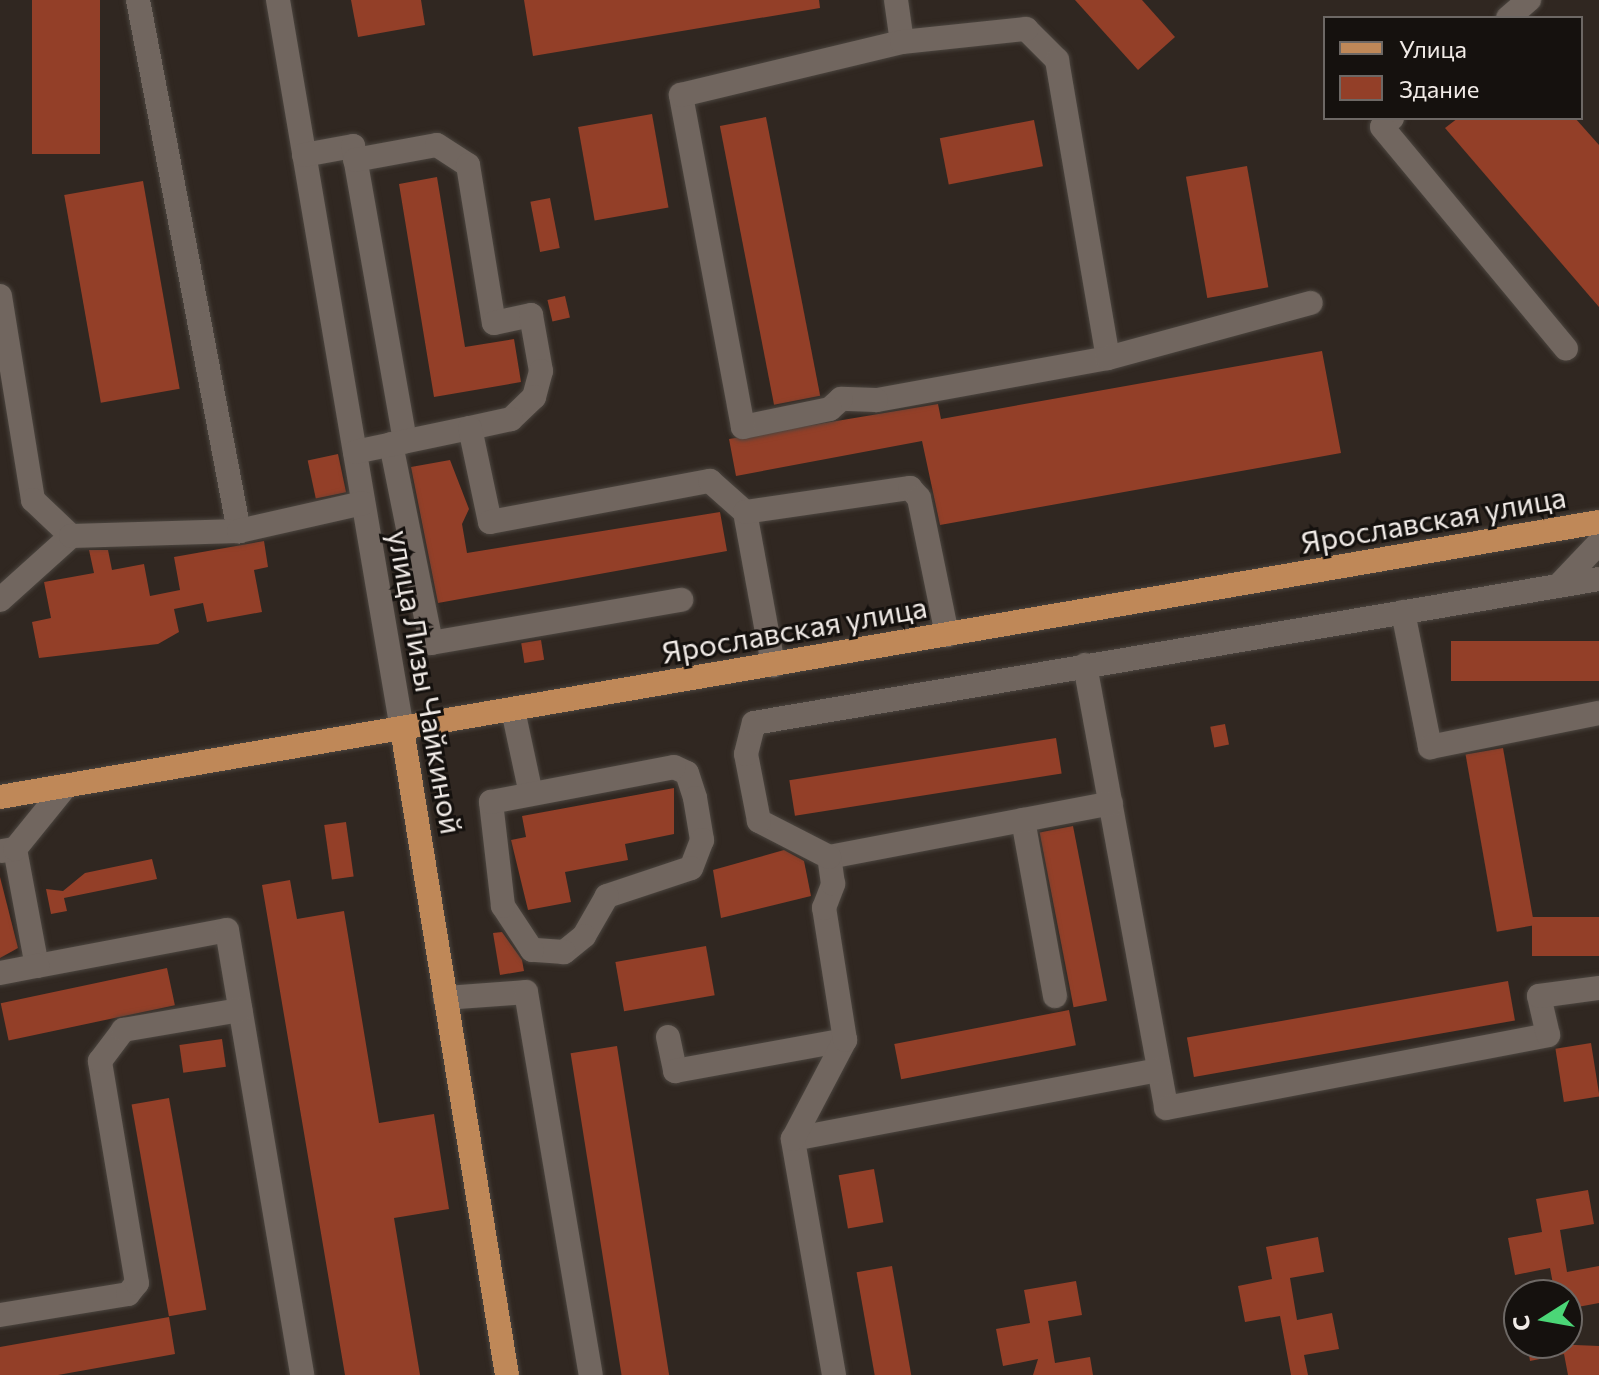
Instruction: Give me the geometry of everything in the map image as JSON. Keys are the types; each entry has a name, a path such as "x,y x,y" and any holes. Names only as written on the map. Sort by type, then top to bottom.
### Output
{"main road":[{"name":"Ярославская улица","path":"0,797 1599,522"},
{"name":"улица Лизы Чайкиной","path":"402,729 507,1375"}],"street":[{"path":"138,0 239,531"},
{"name":"улица Лизы Чайкиной","path":"278,0 402,729"},
{"path":"896,0 902,42"},
{"path":"1510,16 1529,0"},
{"path":"1108,358 1057,60 1026,29 902,42 681,95 743,427 830,409 841,399 960,388 1108,358 1311,303"},
{"path":"1390,120 1382,127 1566,349"},
{"path":"355,160 437,145 468,165 494,323 531,315 541,371 534,397 511,419 355,452"},
{"path":"304,155 353,146 431,643 681,600"},
{"path":"0,296 33,500 71,536"},
{"path":"470,428 490,522 710,481 745,512 773,665"},
{"path":"745,512 910,488 919,498 947,635"},
{"path":"0,600 71,536 239,531 363,503"},
{"path":"1559,585 1599,543"},
{"path":"1111,803 829,857 759,821 746,754 754,723 1599,579"},
{"path":"1403,612 1430,747 1599,713"},
{"path":"1085,665 1166,1108 1548,1035 1539,996 1599,988"},
{"path":"513,710 530,789"},
{"path":"674,767 693,785 699,855 675,876 607,896 584,936 564,952 532,950 503,906 488,815 501,795 530,789 674,767"},
{"path":"37,966 8,850 66,786"},
{"path":"1023,820 1055,996"},
{"path":"829,857 833,884 824,908 845,1040 793,1139 834,1375"},
{"path":"0,973 227,930 302,1375"},
{"path":"445,998 526,992 591,1375"},
{"path":"0,1315 128,1294 137,1283 100,1061 123,1030 240,1010"},
{"path":"668,1037 675,1071 845,1040"},
{"path":"793,1139 1159,1070"}],"building":[{"path":"32,0 100,0 100,154 32,154"},
{"path":"351,0 421,0 425,25 358,37"},
{"path":"524,0 819,0 820,8 533,56"},
{"path":"1075,0 1142,0 1175,37 1138,70"},
{"path":"652,114 668,208 595,221 578,127"},
{"path":"766,117 820,396 774,405 720,126"},
{"path":"1034,120 1043,166 949,184 940,138"},
{"path":"1455,120 1577,120 1599,145 1599,307 1445,128"},
{"path":"1247,166 1268,287 1207,298 1186,177"},
{"path":"437,177 465,347 514,339 521,382 434,397 399,184"},
{"path":"143,181 180,389 101,403 64,195"},
{"path":"550,198 560,248 540,252 530,202"},
{"path":"565,296 570,317 552,321 547,300"},
{"path":"1322,351 1341,453 940,525 922,441 736,476 729,439 938,404 941,419"},
{"path":"338,454 346,492 316,499 308,460"},
{"path":"450,460 469,509 462,524 467,553 720,512 727,551 438,603 411,467"},
{"path":"264,541 268,567 254,570 262,612 207,622 203,603 174,609 179,632 158,644 39,658 32,622 51,618 44,582 94,573 89,550 108,550 112,570 144,564 150,596 180,590 174,557"},
{"path":"541,640 544,660 524,663 521,643"},
{"path":"1451,641 1599,641 1599,681 1451,681"},
{"path":"1225,724 1229,745 1214,747 1210,727"},
{"path":"1056,738 1062,774 795,816 789,780"},
{"path":"1503,748 1534,925 1497,932 1466,755"},
{"path":"674,788 674,834 625,844 628,860 565,872 571,902 528,910 511,840 526,837 522,816"},
{"path":"346,822 354,876 332,880 324,825"},
{"path":"1073,826 1107,1001 1074,1007 1040,832"},
{"path":"784,850 804,861 811,896 721,918 713,870"},
{"path":"152,859 157,879 64,898 67,911 51,914 46,889 63,891 85,873"},
{"path":"0,877 18,948 0,958"},
{"path":"290,880 297,919 344,911 379,1123 434,1114 449,1209 394,1218 420,1375 345,1375 262,885"},
{"path":"1532,917 1599,917 1599,956 1532,956"},
{"path":"502,932 522,960 524,971 500,975 493,933"},
{"path":"706,946 715,995 624,1011 615,962"},
{"path":"167,968 175,1005 9,1041 1,1003"},
{"path":"1508,981 1515,1020 1194,1077 1187,1038"},
{"path":"1069,1010 1076,1045 901,1079 894,1044"},
{"path":"222,1039 226,1067 183,1073 179,1045"},
{"path":"1591,1043 1599,1096 1564,1102 1555,1049"},
{"path":"617,1046 669,1375 622,1375 571,1053"},
{"path":"169,1098 206,1310 169,1316 132,1105"},
{"path":"874,1169 883,1222 848,1228 839,1175"},
{"path":"1588,1190 1594,1224 1560,1230 1567,1272 1599,1266 1599,1303 1583,1306 1583,1279 1552,1279 1550,1268 1515,1275 1508,1238 1542,1232 1536,1199"},
{"path":"1318,1237 1324,1272 1290,1278 1297,1320 1332,1313 1339,1349 1304,1355 1308,1375 1291,1375 1280,1316 1245,1322 1238,1286 1272,1279 1266,1247"},
{"path":"892,1266 911,1375 875,1375 857,1272"},
{"path":"1076,1281 1082,1315 1048,1321 1055,1363 1090,1357 1093,1375 1033,1375 1038,1359 1003,1366 996,1329 1030,1323 1024,1290"},
{"path":"169,1317 175,1354 58,1375 0,1375 0,1347"},
{"path":"1583,1345 1599,1346 1599,1375 1568,1375 1565,1359 1583,1359"}]}
